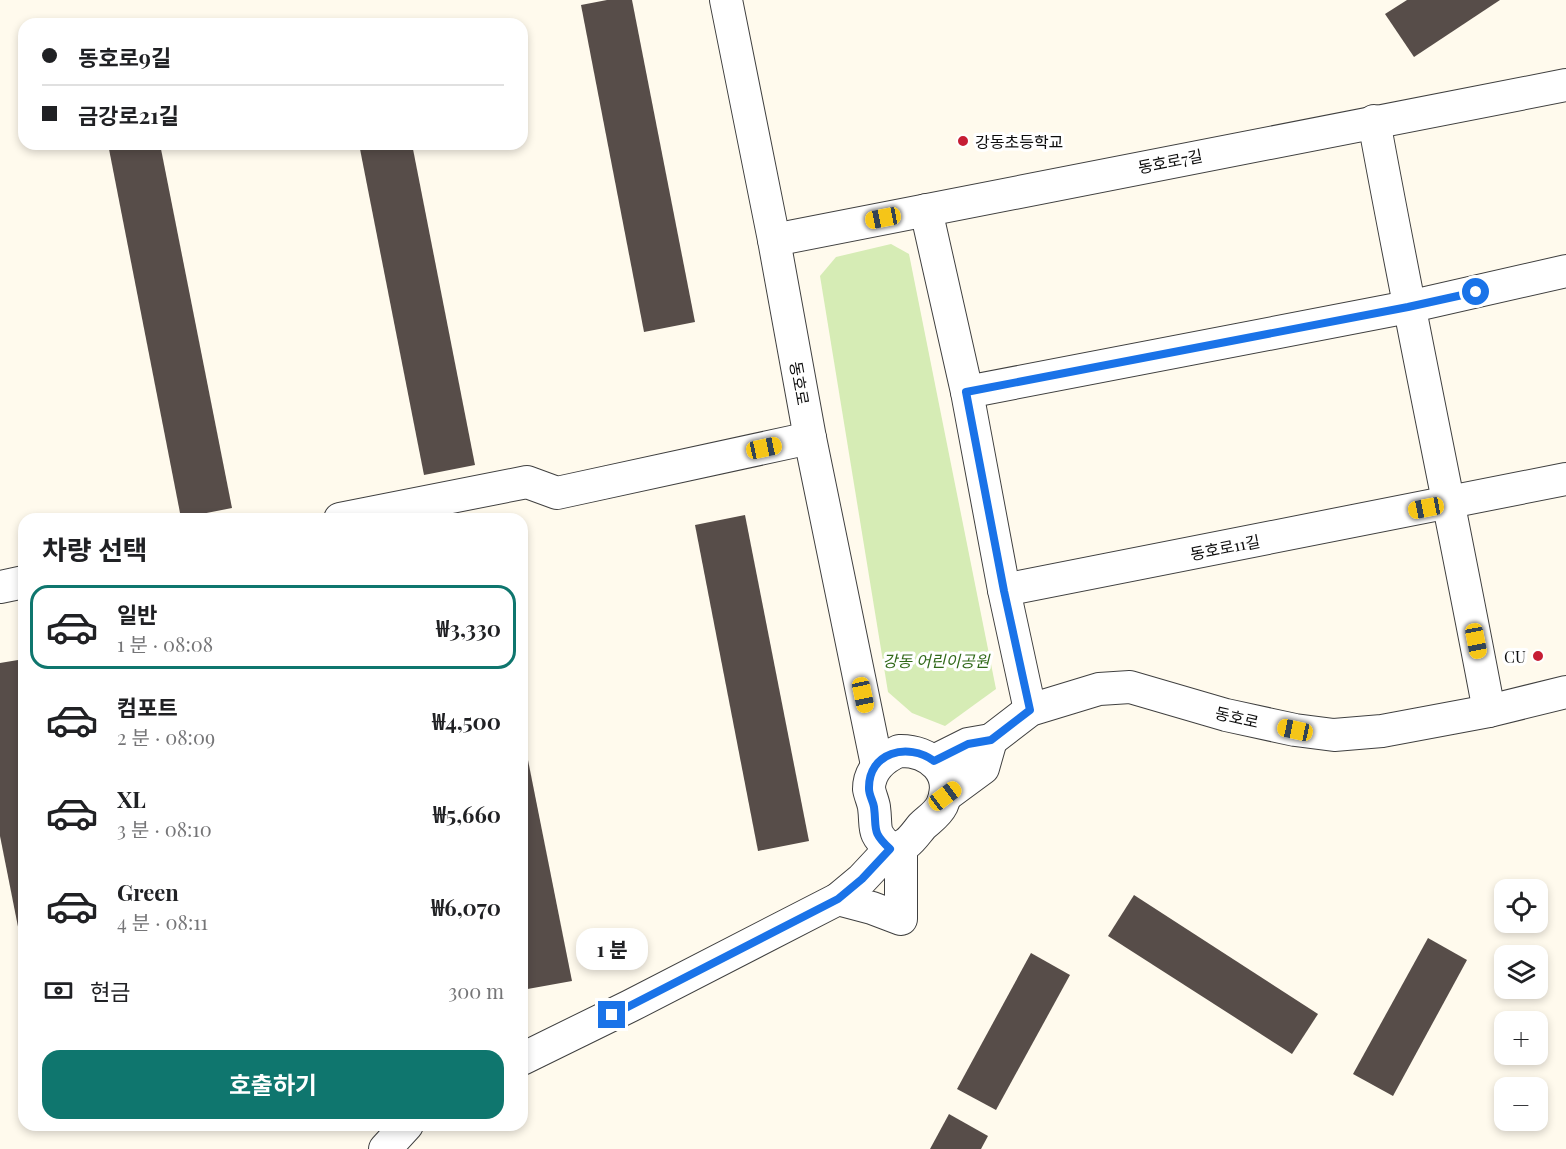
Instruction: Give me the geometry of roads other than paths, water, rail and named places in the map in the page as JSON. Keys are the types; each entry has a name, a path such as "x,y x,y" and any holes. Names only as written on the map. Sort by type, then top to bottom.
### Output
{"street":[{"name":"동호로","path":"726,0 774,240 810,438 878,765"},
{"name":"동호로7길","path":"774,240 1566,85"},
{"path":"1374,121 1408,307 1450,503 1489,711"},
{"path":"926,210 966,392 1004,591 1030,710"},
{"path":"966,392 1408,307 1566,272"},
{"path":"370,513 527,482 557,492 810,438"},
{"name":"동호로11길","path":"1004,591 1566,479"},
{"path":"0,586 18,583"},
{"name":"동호로","path":"991,740 1030,710 1099,689 1130,687 1226,715 1295,730 1334,735 1382,731 1489,711 1566,692"},
{"path":"934,761 968,744 991,740 983,768 945,796"},
{"path":"528,1056 838,899 895,849 914,839 923,825 933,818 940,808 945,796 945,783 934,761 924,754 899,751 887,756 871,776 869,790 874,808 874,829 880,840 895,849"},
{"path":"838,899 901,919 895,849"},
{"path":"385,1149 402,1131"}],"place":[{"name":"강동초등학교","path":"963,141"},
{"name":"CU","path":"1538,656"}],"park label":[{"name":"강동 어린이공원","path":"936,660"}]}
